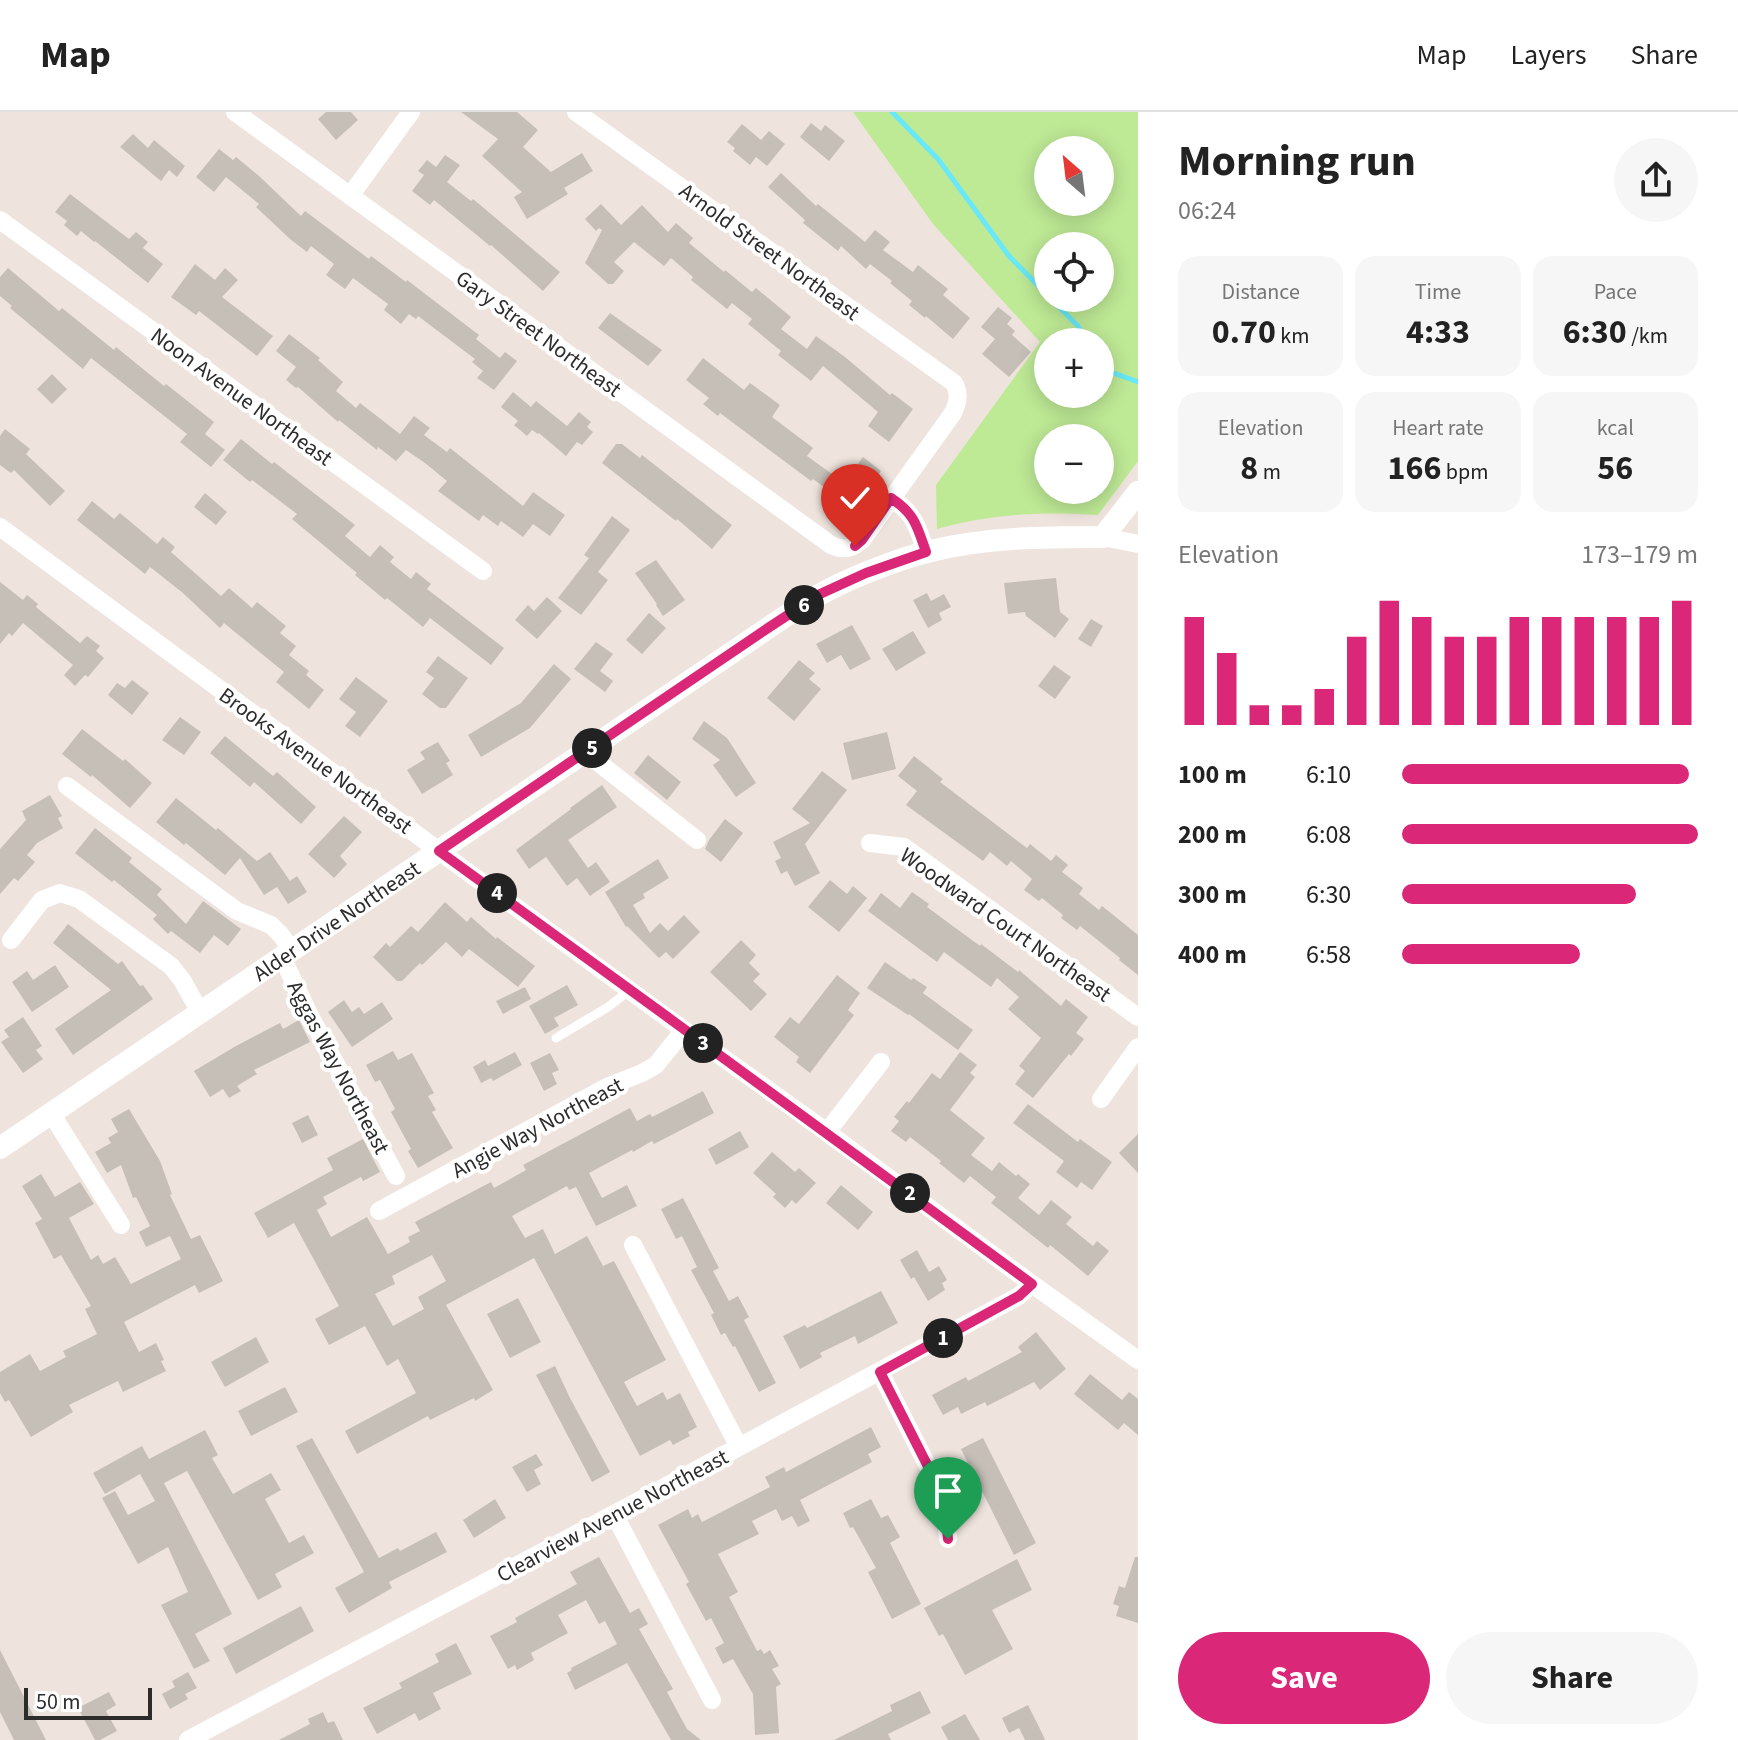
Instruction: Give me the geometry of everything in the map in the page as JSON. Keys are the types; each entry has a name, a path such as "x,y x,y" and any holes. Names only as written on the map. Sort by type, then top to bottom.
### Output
{"street":[{"name":"Gary Street Northeast","path":"235,112 831,545 847,549 855,546 891,498"},
{"path":"350,196 411,112"},
{"name":"Arnold Street Northeast","path":"588,115 954,383 958,403 953,413 891,498"},
{"name":"Noon Avenue Northeast","path":"0,220 483,571"},
{"path":"1138,492 1103,537 1138,544"},
{"path":"891,498 906,508 916,523 926,552"},
{"name":"Brooks Avenue Northeast","path":"0,527 1138,1360"},
{"name":"Alder Drive Northeast","path":"0,1148 820,594 866,573 926,552 979,542 1040,537 1103,537"},
{"path":"585,752 697,840"},
{"name":"Aggas Way Northeast","path":"67,786 237,911 271,925 281,935 309,1014 396,1176"},
{"name":"Woodward Court Northeast","path":"870,843 904,847 1138,1017"},
{"path":"11,940 42,900 60,893 79,899 171,966 200,1012"},
{"name":"Angie Way Northeast","path":"379,1211 609,1086 656,1065 684,1030"},
{"path":"1101,1099 1138,1047"},
{"path":"827,1132 881,1062"},
{"path":"51,1113 121,1225"},
{"path":"633,1245 739,1447"},
{"name":"Clearview Avenue Northeast","path":"188,1740 880,1372 1019,1296 1032,1284"},
{"path":"880,1372 944,1498 948,1539"},
{"path":"614,1514 712,1700"}],"lane":[{"path":"556,1038 630,990"}],"green space":[{"path":"853,112 1138,112 1138,461 1114,493 1114,424 1034,424 1034,504 1106,504 1098,515 1017,515 937,529 936,485 1034,350 1034,408 1114,408 1114,328 1034,328 1034,335 933,224"}],"building":[{"path":"326,112 351,112 358,120 336,140 318,119"},
{"path":"461,112 517,112 538,130 523,147 551,172 582,153 593,171 564,188 568,194 527,219 514,197 522,192 482,156 498,139"},
{"path":"811,123 821,131 825,125 845,141 829,161 800,137"},
{"path":"742,124 761,140 769,131 785,144 767,166 756,157 750,165 727,142"},
{"path":"133,134 148,148 154,140 185,166 177,177 169,170 161,181 120,147"},
{"path":"219,149 233,160 236,157 301,216 305,211 369,259 371,256 407,280 479,335 476,339 500,358 505,352 517,361 494,390 477,378 483,371 472,362 475,359 418,316 416,319 409,314 401,324 384,310 388,304 353,278 345,289 326,275 334,264 311,246 307,252 290,239 256,207 259,204 226,177 214,192 196,177"},
{"path":"445,155 460,165 447,182 471,201 473,199 560,272 543,291 434,200 430,205 412,191 424,175 418,171 427,160 436,167"},
{"path":"781,173 816,206 818,204 865,242 875,230 890,242 883,250 913,272 918,265 948,289 943,295 970,318 953,339 909,305 912,301 890,283 892,281 870,264 866,269 841,246 838,251 803,223 805,220 768,187"},
{"path":"70,194 129,239 136,232 148,242 143,248 163,264 148,283 81,231 77,236 64,225 67,221 55,212"},
{"path":"601,204 621,225 642,205 668,232 676,223 693,238 689,243 724,272 752,292 756,288 791,317 781,329 807,349 816,336 890,395 892,393 913,409 889,442 868,426 878,412 823,366 811,381 778,355 781,351 748,324 752,319 732,303 727,309 691,280 693,277 671,258 664,266 634,242 614,262 624,271 613,284 608,284 585,263 602,230 599,228 596,231 585,219"},
{"path":"195,264 215,280 225,268 238,280 222,297 273,336 257,356 199,311 196,315 171,297"},
{"path":"8,268 59,311 62,308 214,422 205,434 225,450 211,467 180,442 187,434 91,358 83,369 10,308 12,306 0,296 0,277"},
{"path":"998,307 1012,318 1007,324 1015,331 1012,335 1031,352 1009,377 982,354 995,339 981,327"},
{"path":"610,313 662,350 648,366 598,328"},
{"path":"289,334 320,358 318,360 343,382 336,391 356,408 360,403 400,434 414,416 430,428 424,435 447,452 450,448 523,506 533,492 565,515 550,536 533,524 523,537 501,521 498,526 483,515 479,521 438,491 447,481 425,463 406,450 396,461 378,447 377,450 286,380 296,367 276,351"},
{"path":"703,358 744,390 750,383 780,405 772,417 813,448 807,456 836,477 843,467 851,473 863,457 881,471 854,509 703,404 709,398 686,380"},
{"path":"52,374 67,389 52,404 37,389"},
{"path":"513,392 531,407 536,401 567,426 579,412 591,422 587,427 593,432 582,445 577,442 566,456 539,433 532,430 527,436 514,425 518,421 501,407"},
{"path":"5,429 30,449 26,454 65,491 50,506 14,470 11,473 0,465 0,436"},
{"path":"241,439 355,525 345,536 370,557 380,545 394,557 390,562 411,579 416,572 431,584 427,589 504,648 491,665 430,618 423,627 387,598 385,600 292,519 297,514 223,460"},
{"path":"616,444 622,444 640,458 642,455 732,525 712,549 602,463"},
{"path":"205,493 227,512 216,525 194,507"},
{"path":"92,501 114,519 120,513 157,544 163,537 175,547 171,552 221,596 229,588 252,608 257,602 286,626 280,633 296,646 289,655 309,671 306,675 324,690 309,709 276,682 284,672 224,623 220,628 150,567 145,574 77,520"},
{"path":"612,516 630,530 598,572 608,580 581,615 558,598 589,558 584,555"},
{"path":"656,560 685,600 663,616 635,573"},
{"path":"1056,578 1060,612 1069,619 1055,638 1025,612 1008,614 1004,583"},
{"path":"0,582 23,600 27,595 38,604 36,607 80,643 87,636 100,646 96,651 104,658 88,677 85,675 75,686 64,675 73,665 23,623 0,644"},
{"path":"927,593 931,601 944,594 951,607 939,613 942,620 928,628 913,600"},
{"path":"547,597 562,611 537,639 515,620 528,605 534,611"},
{"path":"649,613 666,628 642,654 626,640"},
{"path":"1091,619 1103,626 1091,647 1078,639"},
{"path":"852,625 871,659 850,670 841,655 827,663 816,644"},
{"path":"913,631 926,653 896,671 882,649"},
{"path":"596,642 613,654 600,671 613,681 605,692 574,669"},
{"path":"438,656 468,678 446,708 440,708 422,694 434,678 426,672"},
{"path":"799,660 815,673 809,679 821,689 794,721 767,698"},
{"path":"554,664 571,679 530,728 481,757 468,735 521,703"},
{"path":"1054,665 1071,677 1055,699 1038,686"},
{"path":"356,677 388,701 360,737 345,726 356,712 339,699"},
{"path":"132,680 149,693 132,715 108,695 117,683 125,688"},
{"path":"180,717 201,732 184,755 162,740"},
{"path":"704,721 727,738 756,783 736,797 713,765 720,760 692,739"},
{"path":"82,729 123,761 125,759 152,783 130,808 62,754"},
{"path":"887,732 896,769 852,780 843,743"},
{"path":"225,736 273,776 277,772 316,807 301,824 254,782 250,787 210,753"},
{"path":"438,742 450,761 446,763 453,775 422,794 407,770 425,759 420,752"},
{"path":"648,755 681,782 667,800 634,773"},
{"path":"914,756 943,779 940,782 1027,848 1030,844 1051,861 1056,855 1068,865 1062,872 1083,888 1079,894 1099,910 1102,906 1138,935 1138,975 1080,926 1077,930 1042,898 1039,901 1024,890 1032,879 1011,861 1007,866 990,852 983,861 906,805 917,791 898,776"},
{"path":"822,771 847,790 805,844 820,873 795,886 787,871 781,874 775,861 781,858 773,842 810,823 792,809"},
{"path":"602,785 617,807 568,840 588,868 596,862 610,882 590,896 577,878 567,886 546,857 529,869 516,850"},
{"path":"50,795 62,816 58,818 63,828 37,843 27,855 35,862 18,881 14,878 0,894 0,849 26,820 22,811"},
{"path":"176,798 257,861 270,852 290,881 297,876 307,892 288,904 277,887 264,895 240,858 225,875 156,822"},
{"path":"344,816 362,832 340,856 347,864 334,878 308,854"},
{"path":"725,819 743,833 721,862 705,849"},
{"path":"95,828 132,858 129,862 162,889 157,895 186,924 203,901 241,929 228,946 214,935 200,953 171,931 168,934 153,919 157,915 75,853"},
{"path":"658,859 669,878 643,894 645,898 633,905 650,933 660,923 668,931 684,915 700,932 673,959 666,952 659,958 626,927 605,892"},
{"path":"830,880 847,894 853,886 867,898 839,932 808,907"},
{"path":"912,892 929,904 927,907 980,946 1019,970 1061,1006 1066,999 1088,1017 1076,1033 1084,1039 1033,1098 1015,1084 1025,1071 1019,1066 1041,1038 1008,1009 1019,997 997,978 991,987 944,952 937,962 868,911 881,893 900,908"},
{"path":"445,902 467,922 471,917 535,966 518,987 469,949 462,957 446,942 402,981 397,981 373,957 386,943 390,947 411,926 418,932"},
{"path":"68,924 118,964 122,961 153,999 73,1055 55,1029 111,990 53,943"},
{"path":"741,940 756,955 749,963 760,974 753,981 767,994 751,1011 710,972"},
{"path":"885,962 927,987 923,993 973,1030 958,1050 867,988"},
{"path":"55,965 69,987 32,1012 12,982 27,971 33,980"},
{"path":"837,975 860,993 848,1010 854,1015 810,1073 796,1062 799,1057 774,1037 790,1017 799,1024"},
{"path":"567,985 578,1005 554,1018 559,1026 545,1034 529,1006"},
{"path":"525,987 531,999 503,1014 496,1001"},
{"path":"344,1000 352,1012 359,1007 364,1014 382,1002 393,1019 352,1047 328,1012"},
{"path":"23,1017 42,1046 36,1050 43,1059 23,1073 1,1042 9,1037 4,1030"},
{"path":"299,1020 310,1042 254,1070 257,1074 237,1086 241,1091 229,1098 223,1089 210,1097 194,1071 280,1023 283,1029"},
{"path":"393,1051 398,1060 412,1053 434,1093 428,1096 436,1110 432,1112 453,1148 418,1168 391,1112 395,1109 380,1080 375,1082 366,1065"},
{"path":"515,1052 522,1065 493,1081 491,1078 481,1083 473,1067 485,1060 488,1066"},
{"path":"960,1052 977,1065 970,1073 975,1077 950,1110 985,1138 971,1155 992,1171 999,1162 1016,1176 1018,1174 1030,1184 1018,1198 1039,1215 1051,1200 1072,1217 1066,1224 1093,1246 1097,1241 1109,1251 1088,1276 991,1203 996,1197 970,1176 964,1183 910,1137 906,1142 891,1131 899,1121 894,1117 907,1101 909,1103 932,1073 940,1079"},
{"path":"550,1053 559,1070 552,1073 557,1084 544,1091 530,1063"},
{"path":"703,1091 714,1113 589,1173 602,1198 627,1185 637,1206 596,1226 576,1187 569,1190 567,1186 512,1216 525,1238 543,1229 555,1254 587,1236 603,1266 614,1261 666,1360 624,1382 637,1406 663,1392 667,1400 680,1393 697,1427 688,1432 690,1436 673,1445 670,1440 640,1456 534,1258 446,1305 493,1390 430,1420 428,1416 357,1454 345,1431 416,1393 398,1359 387,1366 365,1326 329,1345 315,1319 339,1306 294,1223 268,1238 254,1213 333,1170 327,1158 363,1139 380,1172 363,1181 361,1177 323,1197 327,1204 317,1210 331,1237 367,1217 388,1254 410,1242 408,1237 420,1231 415,1222 491,1182 494,1188 526,1170 523,1165 630,1108 637,1121 650,1114 652,1117","holes":["432,1255 446,1281 418,1297 424,1309 393,1326 375,1294 395,1284 392,1276"]},
{"path":"1028,1104 1078,1142 1080,1139 1112,1162 1092,1190 1081,1182 1077,1188 1056,1172 1064,1161 1013,1123"},
{"path":"129,1109 160,1161 170,1195 191,1239 200,1235 223,1281 199,1293 195,1285 124,1322 139,1352 156,1343 166,1371 123,1392 118,1381 69,1405 73,1412 31,1437 9,1400 5,1402 0,1393 0,1372 30,1354 40,1371 66,1357 63,1351 97,1334 85,1309 91,1306 61,1255 54,1259 35,1223 42,1219 22,1186 41,1174 55,1197 80,1182 94,1204 69,1218 91,1260 98,1255 103,1264 115,1257 131,1284 181,1259 170,1236 146,1247 139,1232 150,1226 136,1197 133,1198 121,1165 107,1173 95,1152 111,1143 108,1138 118,1132 111,1119"},
{"path":"308,1115 318,1135 302,1143 292,1123"},
{"path":"740,1131 749,1147 716,1165 708,1149"},
{"path":"1138,1134 1138,1173 1119,1153"},
{"path":"772,1152 795,1172 799,1168 816,1183 796,1204 792,1200 785,1208 773,1197 776,1194 753,1173"},
{"path":"841,1185 873,1212 858,1230 826,1203"},
{"path":"683,1198 719,1268 713,1271 729,1301 738,1296 749,1317 744,1320 776,1383 759,1392 735,1346 725,1333 721,1335 711,1315 714,1313 691,1270 697,1267 682,1236 676,1239 661,1209"},
{"path":"917,1250 929,1272 939,1266 947,1280 942,1283 945,1290 928,1301 900,1260"},
{"path":"881,1291 898,1323 858,1344 855,1336 820,1353 822,1357 800,1369 783,1336 805,1325 807,1328"},
{"path":"518,1298 541,1342 510,1358 487,1314"},
{"path":"1036,1332 1066,1369 1040,1390 1034,1382 987,1406 985,1402 961,1414 958,1407 943,1415 932,1395 966,1377 968,1381 1022,1352 1018,1347"},
{"path":"256,1337 269,1362 225,1387 211,1362"},
{"path":"555,1366 610,1472 592,1482 536,1375"},
{"path":"1090,1374 1122,1400 1129,1392 1138,1399 1138,1435 1124,1423 1118,1430 1074,1394"},
{"path":"285,1387 298,1412 251,1436 238,1411"},
{"path":"871,1427 881,1447 868,1454 872,1462 800,1500 810,1521 798,1527 792,1516 782,1521 776,1509 752,1521 759,1534 718,1554 738,1592 729,1597 757,1651 761,1649 764,1654 770,1650 779,1666 772,1669 781,1684 776,1687 779,1733 755,1735 753,1694 733,1659 723,1664 715,1648 724,1643 711,1618 706,1621 658,1525 688,1509 692,1518 698,1514 702,1522 770,1487 765,1477 784,1467 786,1472"},
{"path":"205,1430 218,1455 212,1458 233,1494 271,1473 281,1490 265,1499 289,1543 304,1535 314,1553 275,1574 282,1587 258,1600 187,1471 164,1483 232,1614 195,1634 210,1661 194,1669 161,1605 188,1592 168,1547 138,1564 102,1498 115,1491 128,1515 155,1501 140,1474 105,1494 93,1473 142,1446 149,1459"},
{"path":"312,1438 379,1558 436,1532 447,1552 389,1582 392,1588 349,1613 335,1588 364,1572 296,1446"},
{"path":"983,1438 1036,1543 1014,1555 961,1449"},
{"path":"536,1454 543,1465 534,1470 541,1484 527,1492 512,1467"},
{"path":"495,1499 506,1518 474,1538 463,1520"},
{"path":"871,1499 881,1518 888,1515 900,1537 890,1543 921,1604 892,1619 868,1572 876,1568 843,1513"},
{"path":"599,1557 630,1613 639,1608 648,1624 639,1629 673,1689 667,1692 687,1729 701,1740 671,1740 627,1663 575,1690 567,1673 571,1668 617,1644 605,1621 599,1624 586,1600 558,1615 568,1633 531,1653 534,1660 517,1670 515,1665 508,1669 490,1636 517,1622 515,1618 577,1584 570,1572"},
{"path":"1135,1557 1138,1557 1138,1623 1116,1616 1119,1606 1113,1604 1119,1586 1125,1588"},
{"path":"1017,1559 1032,1590 992,1610 1013,1649 965,1675 943,1634 939,1636 924,1608"},
{"path":"301,1606 314,1631 236,1674 223,1648"},
{"path":"456,1643 472,1674 433,1693 441,1709 419,1721 415,1713 377,1734 363,1708 402,1688 399,1683 439,1662 435,1654"},
{"path":"0,1650 46,1740 14,1740 0,1712"},
{"path":"188,1672 197,1688 185,1694 188,1699 170,1709 162,1694 175,1687 172,1681"},
{"path":"920,1691 931,1713 888,1734 891,1740 834,1740 892,1711 890,1705"},
{"path":"109,1692 116,1705 106,1711 117,1731 95,1740 78,1708"},
{"path":"1028,1705 1045,1740 1025,1740 1019,1728 1009,1733 1002,1718"},
{"path":"323,1712 328,1723 334,1721 343,1740 279,1740 310,1724 308,1719"},
{"path":"965,1714 980,1740 948,1740 941,1727"}],"waterway":[{"path":"892,112 938,159 1009,256 1034,282"},
{"path":"1064,312 1079,328"},
{"path":"1114,373 1138,382"}],"route":[{"path":"855,546 891,498 906,508 916,523 926,552 866,573 820,594 439,851 1032,1284 1019,1296 880,1372 944,1498 948,1539"}]}
